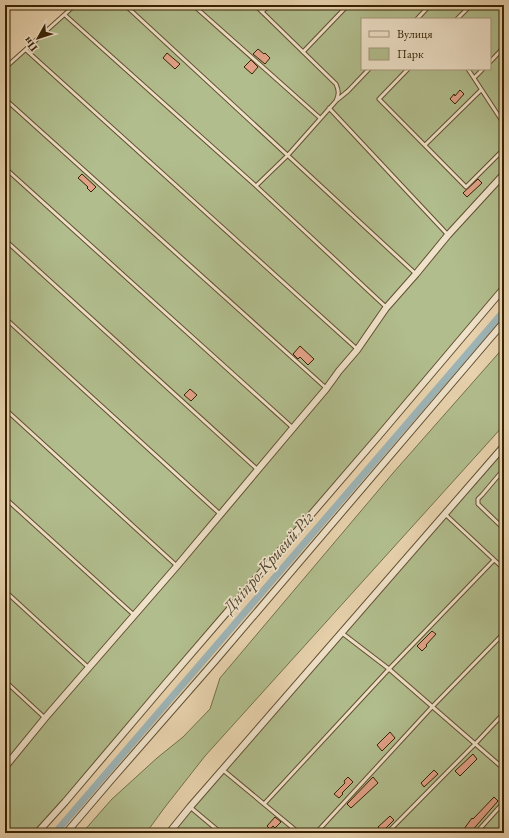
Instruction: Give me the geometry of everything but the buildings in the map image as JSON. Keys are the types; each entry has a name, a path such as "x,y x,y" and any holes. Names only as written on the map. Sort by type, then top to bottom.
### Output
{"street":[{"path":"5,767 45,718 177,566 326,389 357,350 386,308 448,235 504,174"},
{"path":"37,833 367,450 504,288"},
{"path":"66,833 504,322"},
{"path":"169,833 504,446"}],"lane":[{"path":"5,68 75,5"},
{"path":"125,5 416,274"},
{"path":"193,5 320,118"},
{"path":"255,5 336,84 339,91 339,96 336,101"},
{"path":"262,12 269,5"},
{"path":"303,52 348,5"},
{"path":"418,18 430,5"},
{"path":"458,18 470,5"},
{"path":"65,15 256,186 386,308"},
{"path":"491,61 504,47"},
{"path":"26,50 357,350"},
{"path":"256,186 288,155 329,108 368,70"},
{"path":"407,70 379,99 466,187 504,149"},
{"path":"469,70 504,124"},
{"path":"474,78 482,70"},
{"path":"425,145 481,90"},
{"path":"5,99 326,389"},
{"path":"329,108 448,235"},
{"path":"5,168 293,428"},
{"path":"5,240 258,470"},
{"path":"5,318 220,514"},
{"path":"5,409 177,566"},
{"path":"504,469 478,499 478,504 504,529"},
{"path":"5,498 134,616"},
{"path":"445,514 504,569"},
{"path":"264,804 389,669 494,560"},
{"path":"5,591 89,668"},
{"path":"342,633 389,669 504,769"},
{"path":"316,833 432,707 504,633"},
{"path":"5,681 45,718"},
{"path":"387,833 476,744 504,713"},
{"path":"223,770 299,833"},
{"path":"476,833 504,802"},
{"path":"190,807 221,833"}],"green space":[{"path":"75,5 504,5 504,288 37,833 5,833 5,68"},
{"path":"504,347 504,425 205,756 146,833 82,833 112,799 157,758 183,737 210,709 220,678 393,473"},
{"path":"504,446 504,833 169,833"}],"waterway":[{"name":"Дніпро-Кривий Ріг","path":"55,833 504,311"}]}
